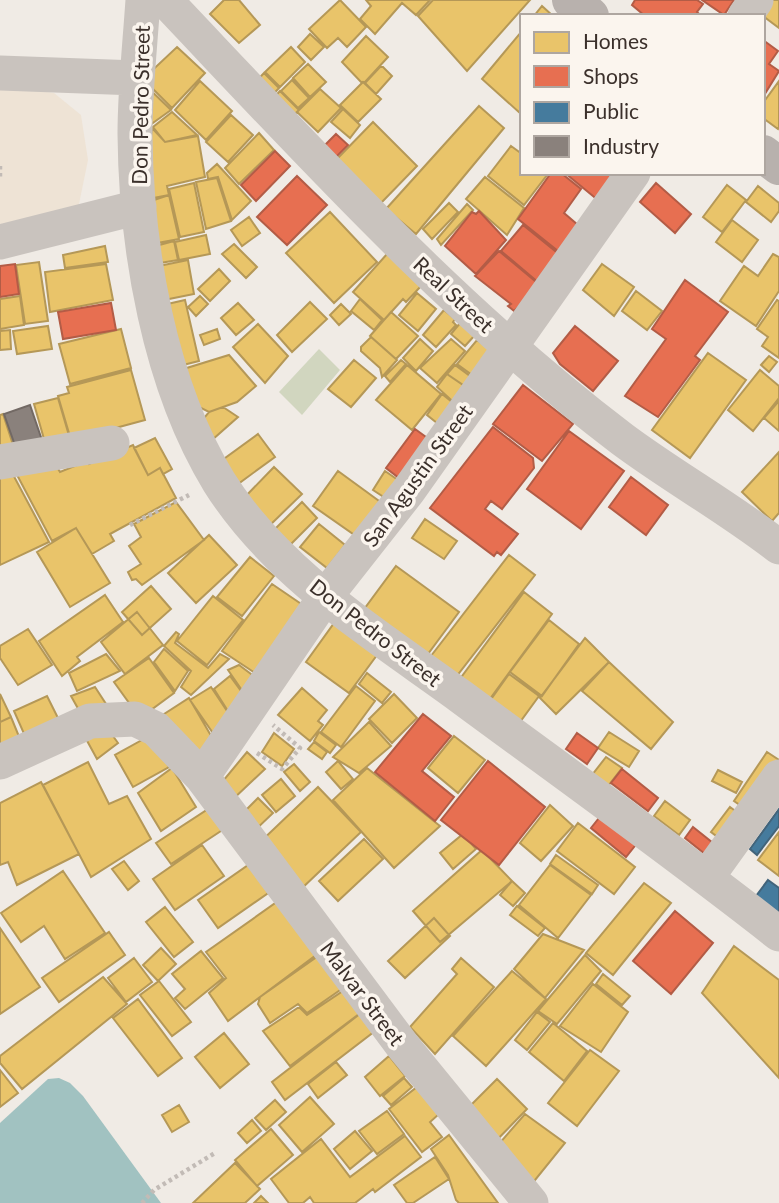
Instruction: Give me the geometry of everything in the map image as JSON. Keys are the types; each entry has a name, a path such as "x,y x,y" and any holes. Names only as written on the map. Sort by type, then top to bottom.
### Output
{"main road":[{"path":"571,0 588,14"}],"street":[{"name":"Don Pedro Street","path":"143,0 135,135 139,206 152,296 173,380 194,435 218,480 251,525 325,597 706,877 779,934"},
{"name":"Real Street","path":"181,5 380,225 512,347 622,439 779,547"},
{"path":"0,73 137,78"},
{"name":"San Agustin Street","path":"202,777 325,597 409,490 632,175"},
{"path":"0,242 139,206"},
{"path":"0,462 112,443"},
{"name":"Malvar Street","path":"0,762 90,721 126,718 147,722 202,777 402,1045 480,1145 531,1203"},
{"path":"706,877 779,778"}],"path":[{"path":"0,166 0,177"},
{"path":"130,525 218,480"},
{"path":"229,736 282,769 300,748 250,706"},
{"path":"142,1203 154,1190 215,1153"}],"green space":[{"path":"319,349 340,370 302,415 279,392"}],"shaded area":[{"path":"0,85 54,93 81,115 88,160 78,209 0,228"}],"water":[{"path":"59,1078 70,1083 83,1096 161,1203 0,1203 0,1123 48,1079"}],"building: Homes":[{"path":"224,0 239,0 260,25 239,43 210,14"},
{"path":"340,0 366,27 347,47 338,38 327,48 309,29"},
{"path":"366,0 430,0 416,15 402,3 375,34 360,19 371,6"},
{"path":"433,0 530,0 467,71 418,16"},
{"path":"771,0 779,0 779,28 765,18"},
{"path":"542,6 551,14 536,14"},
{"path":"520,33 520,113 482,79"},
{"path":"310,34 324,47 311,60 298,47"},
{"path":"366,36 388,57 365,82 361,82 342,62"},
{"path":"177,47 205,73 172,108 143,79"},
{"path":"291,47 305,62 280,87 265,72"},
{"path":"308,64 326,82 310,97 293,78"},
{"path":"380,67 392,76 376,94 365,83"},
{"path":"264,73 279,88 266,102 251,87"},
{"path":"292,80 309,98 298,108 281,91"},
{"path":"200,81 232,111 206,140 175,110"},
{"path":"779,81 778,129 765,119 765,100"},
{"path":"142,82 171,110 143,130"},
{"path":"363,82 381,99 358,122 340,105"},
{"path":"320,89 341,108 318,132 297,112"},
{"path":"280,91 299,110 287,121 269,103"},
{"path":"479,106 504,128 416,234 386,209"},
{"path":"343,109 360,125 350,138 331,122"},
{"path":"172,112 197,135 165,142 153,127"},
{"path":"231,115 253,135 228,162 206,142"},
{"path":"373,122 417,166 380,204 335,161"},
{"path":"152,128 165,142 198,136 205,177 167,186 169,195 143,200"},
{"path":"259,133 274,150 239,184 225,168"},
{"path":"511,146 520,153 520,175 547,175 524,205 488,176"},
{"path":"217,164 251,201 232,220 218,177 208,179 207,173"},
{"path":"485,177 524,208 507,235 466,199"},
{"path":"217,178 231,221 206,229 196,182"},
{"path":"194,183 204,232 180,237 169,189"},
{"path":"727,185 746,200 722,232 703,217"},
{"path":"758,186 779,203 779,211 771,222 746,202"},
{"path":"169,195 179,239 152,244 145,203"},
{"path":"449,203 458,212 432,239 423,229"},
{"path":"467,204 473,210 441,245 437,239"},
{"path":"330,212 377,262 334,303 286,253"},
{"path":"249,217 260,233 242,246 231,230"},
{"path":"732,220 758,240 742,262 716,242"},
{"path":"206,235 210,254 179,260 175,242"},
{"path":"174,241 178,260 154,264 152,247"},
{"path":"234,244 257,267 246,278 222,254"},
{"path":"105,246 108,262 65,268 63,255"},
{"path":"387,254 422,285 406,302 403,299 384,320 353,292"},
{"path":"773,254 779,257 779,291 756,326 720,301 744,266 758,276"},
{"path":"188,260 194,294 159,301 154,267"},
{"path":"39,262 48,321 25,324 16,265"},
{"path":"106,264 113,300 50,312 45,272"},
{"path":"602,264 634,287 614,316 583,290"},
{"path":"219,269 230,281 210,301 198,289"},
{"path":"636,291 662,311 647,330 622,311"},
{"path":"417,293 436,309 418,331 399,315"},
{"path":"20,296 24,325 0,329 0,299"},
{"path":"200,296 208,304 196,316 188,307"},
{"path":"360,299 382,320 374,330 351,311"},
{"path":"185,300 199,361 175,367 163,305"},
{"path":"777,300 779,358 762,346 768,337 757,329"},
{"path":"310,302 327,319 292,352 277,335"},
{"path":"238,303 254,320 236,335 221,318"},
{"path":"341,304 351,314 339,325 330,315"},
{"path":"444,310 455,319 453,322 456,325 436,347 423,335"},
{"path":"391,312 418,336 396,359 370,336"},
{"path":"461,322 475,335 465,346 451,334"},
{"path":"258,324 288,356 265,383 233,347"},
{"path":"48,326 52,349 17,354 13,331"},
{"path":"121,329 131,368 70,384 59,344"},
{"path":"217,329 220,339 204,345 200,335"},
{"path":"10,330 11,349 0,350 0,331"},
{"path":"371,337 397,360 382,377 380,368 361,351 361,347"},
{"path":"420,339 433,351 416,371 403,358"},
{"path":"451,339 465,351 437,383 420,368"},
{"path":"477,340 497,354 479,380 457,364"},
{"path":"708,353 746,380 690,458 652,430"},
{"path":"229,355 256,386 237,402 209,412 187,401 177,371"},
{"path":"769,356 777,362 769,372 761,365"},
{"path":"354,360 376,378 351,407 328,389"},
{"path":"401,360 406,364 390,382 385,376"},
{"path":"407,365 441,394 412,430 376,400"},
{"path":"455,365 478,382 472,391 447,374"},
{"path":"131,370 145,420 71,440 58,396 69,393 67,387"},
{"path":"760,370 779,386 779,398 753,431 728,410"},
{"path":"447,374 472,391 462,410 437,387"},
{"path":"442,394 462,410 447,431 427,415"},
{"path":"58,398 70,439 46,446 34,404"},
{"path":"779,401 779,431 764,418"},
{"path":"223,407 238,417 212,440 199,424 209,412"},
{"path":"3,414 15,451 0,447 0,415"},
{"path":"258,434 275,457 238,484 221,461"},
{"path":"155,438 172,469 163,474 160,468 148,475 134,448"},
{"path":"133,445 148,475 160,468 176,498 110,534 114,541 92,554 76,528 52,541 16,473 52,459 60,472 87,461 89,464"},
{"path":"779,452 779,513 772,521 742,492"},
{"path":"274,467 302,494 267,528 240,502"},
{"path":"10,469 49,542 0,565 0,473"},
{"path":"338,471 390,509 366,543 313,506"},
{"path":"385,471 408,487 396,505 373,490"},
{"path":"176,502 204,540 142,585 136,579 132,580 128,572 141,564 129,546 141,537 134,524"},
{"path":"302,502 317,518 285,550 270,534"},
{"path":"425,519 457,541 444,559 412,538"},
{"path":"319,524 345,545 327,568 300,547"},
{"path":"76,528 110,583 70,607 37,552"},
{"path":"209,535 237,565 196,603 168,573"},
{"path":"509,555 535,575 449,686 424,665"},
{"path":"250,557 274,576 242,616 217,597"},
{"path":"396,566 459,612 422,662 359,616"},
{"path":"272,584 310,610 261,677 222,651"},
{"path":"151,586 171,609 142,635 122,612"},
{"path":"524,592 552,614 484,707 454,687"},
{"path":"105,595 123,622 77,657 80,661 62,676 39,641"},
{"path":"213,596 243,620 207,665 177,641"},
{"path":"137,612 163,645 125,674 101,642"},
{"path":"337,619 380,651 349,693 306,662"},
{"path":"549,620 579,644 542,696 510,672"},
{"path":"28,629 52,665 18,685 0,658 0,646"},
{"path":"176,632 179,634 175,643 208,668 220,654 229,659 191,695 181,687 191,671 164,646"},
{"path":"585,638 609,662 556,714 540,698"},
{"path":"164,649 188,671 175,691 154,662"},
{"path":"106,654 120,671 77,691 69,673"},
{"path":"149,658 174,693 140,718 114,682"},
{"path":"609,662 673,722 651,749 582,691"},
{"path":"239,665 263,683 248,699 228,670"},
{"path":"367,673 391,692 382,703 359,684"},
{"path":"509,674 539,696 512,733 482,712"},
{"path":"230,676 249,702 233,719 214,689"},
{"path":"356,686 375,701 341,747 321,732"},
{"path":"95,687 108,707 85,721 71,696"},
{"path":"211,687 233,720 215,736 190,700"},
{"path":"302,688 327,710 318,721 323,725 310,741 278,715"},
{"path":"0,694 11,717 0,722"},
{"path":"394,694 417,718 392,743 369,719"},
{"path":"47,696 59,720 25,736 14,711"},
{"path":"189,698 217,746 192,765 161,716"},
{"path":"11,717 20,739 0,748 0,722"},
{"path":"369,722 391,746 359,773 333,757"},
{"path":"105,725 118,743 97,759 85,737"},
{"path":"319,732 336,745 330,753 314,741"},
{"path":"609,732 639,751 629,767 598,748"},
{"path":"274,733 294,749 282,766 262,752"},
{"path":"151,735 169,767 133,787 115,755"},
{"path":"454,736 485,760 458,793 428,768"},
{"path":"314,742 327,752 322,759 308,749"},
{"path":"247,752 265,769 231,801 218,787"},
{"path":"767,752 779,760 747,810 734,801"},
{"path":"606,757 622,768 601,795 585,784"},
{"path":"338,761 353,779 341,789 326,772"},
{"path":"88,762 109,804 127,796 151,839 91,877 43,785"},
{"path":"294,764 310,782 300,791 284,772"},
{"path":"172,768 196,807 161,831 138,793"},
{"path":"367,768 440,826 394,868 333,800"},
{"path":"718,770 742,782 736,793 712,781"},
{"path":"281,779 295,796 276,812 262,795"},
{"path":"41,782 79,854 17,885 8,862 0,865 0,803"},
{"path":"318,787 361,832 299,891 256,846"},
{"path":"258,798 273,813 253,832 239,817"},
{"path":"665,801 690,820 679,835 654,816"},
{"path":"219,802 233,823 171,864 156,843"},
{"path":"550,805 573,826 541,861 520,843"},
{"path":"730,807 742,816 723,841 711,832"},
{"path":"578,823 635,867 614,894 557,851"},
{"path":"779,832 779,876 758,860"},
{"path":"463,834 476,849 453,869 440,853"},
{"path":"364,839 383,859 338,901 319,881"},
{"path":"202,845 224,876 175,910 153,879"},
{"path":"482,850 512,881 440,942 413,911"},
{"path":"556,855 598,885 592,894 550,864"},
{"path":"124,861 139,881 128,890 112,869"},
{"path":"254,861 274,889 218,928 198,900"},
{"path":"550,865 591,895 558,938 519,905"},
{"path":"63,871 105,933 65,959 44,926 21,942 1,913"},
{"path":"512,881 525,893 513,906 500,895"},
{"path":"644,883 671,903 613,975 586,953"},
{"path":"281,899 320,952 228,1021 209,993 226,978 206,952"},
{"path":"517,906 545,928 538,936 510,915"},
{"path":"165,907 193,942 174,957 146,922"},
{"path":"434,918 450,936 405,978 388,961"},
{"path":"0,928 40,987 0,1014"},
{"path":"109,932 125,955 59,1002 42,978"},
{"path":"543,934 584,950 545,998 514,969"},
{"path":"734,946 779,980 779,1078 702,993"},
{"path":"161,948 176,964 158,981 143,965"},
{"path":"201,951 223,978 185,1009 175,998 185,989 172,974"},
{"path":"321,954 343,988 307,1013 298,1004 270,1023 258,1004 260,997"},
{"path":"585,955 601,971 557,1024 538,1011"},
{"path":"134,958 152,982 126,1002 108,978"},
{"path":"461,958 494,987 435,1054 410,1027 457,974 452,969"},
{"path":"512,971 546,999 486,1066 453,1036"},
{"path":"603,974 630,996 622,1005 596,984"},
{"path":"103,977 127,1004 22,1089 0,1063 0,1056"},
{"path":"159,981 191,1022 172,1036 140,995"},
{"path":"593,984 628,1012 601,1052 560,1026"},
{"path":"343,991 359,1014 290,1066 263,1031 299,1007 307,1015"},
{"path":"138,999 182,1058 158,1076 113,1018"},
{"path":"537,1012 550,1022 527,1050 515,1040"},
{"path":"361,1013 375,1031 285,1100 272,1082"},
{"path":"553,1023 587,1051 564,1081 529,1052"},
{"path":"224,1033 249,1064 220,1088 195,1057"},
{"path":"590,1050 619,1071 577,1126 548,1103"},
{"path":"389,1056 405,1076 380,1096 365,1077"},
{"path":"336,1062 347,1075 318,1098 308,1084"},
{"path":"0,1070 18,1093 0,1107"},
{"path":"404,1078 412,1087 391,1105 383,1096"},
{"path":"497,1079 527,1109 489,1148 460,1116"},
{"path":"417,1087 439,1114 430,1122 442,1137 422,1152 389,1109"},
{"path":"310,1097 334,1124 302,1152 279,1125"},
{"path":"275,1100 286,1112 266,1130 255,1118"},
{"path":"179,1105 189,1122 172,1132 162,1115"},
{"path":"387,1111 404,1134 377,1154 359,1131"},
{"path":"525,1114 565,1143 531,1185 491,1153"},
{"path":"252,1120 261,1131 247,1143 238,1133"},
{"path":"271,1129 293,1155 257,1186 235,1160"},
{"path":"355,1131 372,1151 350,1169 334,1149"},
{"path":"449,1135 498,1203 459,1203 456,1200 448,1175 431,1149"},
{"path":"405,1136 421,1157 375,1192 373,1189 355,1203 314,1203 310,1197 303,1203 289,1203 271,1179 321,1139 350,1177"},
{"path":"435,1157 449,1179 413,1203 407,1203 394,1185"},
{"path":"235,1163 260,1189 245,1203 193,1203"},
{"path":"261,1196 268,1203 254,1203"}],"building: Shops":[{"path":"635,0 697,0 703,4 697,12 699,14 643,14 632,5"},
{"path":"702,0 734,0 723,14"},
{"path":"765,41 778,51 769,64 779,71 765,94"},
{"path":"336,134 348,145 329,164 317,153"},
{"path":"275,151 290,166 256,201 241,185"},
{"path":"550,175 564,175 581,189 564,213 578,225 563,255 518,219"},
{"path":"567,175 613,175 599,201"},
{"path":"297,176 327,205 287,245 257,217"},
{"path":"656,183 691,214 675,233 640,202"},
{"path":"479,211 506,240 476,274 445,246 472,212 476,214"},
{"path":"523,225 560,255 539,283 501,251"},
{"path":"499,251 541,286 514,311 508,306 511,304 475,276"},
{"path":"15,264 19,294 0,297 0,266"},
{"path":"685,280 728,312 695,356 700,360 658,417 625,396 666,339 652,329"},
{"path":"111,303 116,330 63,339 58,312"},
{"path":"575,326 618,361 593,391 560,364 553,353"},
{"path":"523,385 573,424 542,461 493,424"},
{"path":"493,427 533,458 534,468 502,509 491,501 485,509 518,534 501,555 497,552 494,556 430,508"},
{"path":"415,429 437,445 408,485 386,468"},
{"path":"569,431 624,471 581,529 527,489"},
{"path":"631,477 668,505 646,535 609,507"},
{"path":"423,714 451,736 422,771 454,797 435,821 375,772"},
{"path":"577,733 598,748 587,764 566,749"},
{"path":"488,761 545,807 499,865 441,820"},
{"path":"622,769 658,798 648,811 611,783"},
{"path":"603,813 638,842 626,857 591,828"},
{"path":"693,827 718,847 710,858 685,838"},
{"path":"675,911 713,943 671,994 633,961"}],"building: Public":[{"path":"779,809 779,826 757,855 750,849"},
{"path":"768,880 779,888 779,913 756,896"}],"building: Industry":[{"path":"30,405 45,449 19,457 4,414"}]}
